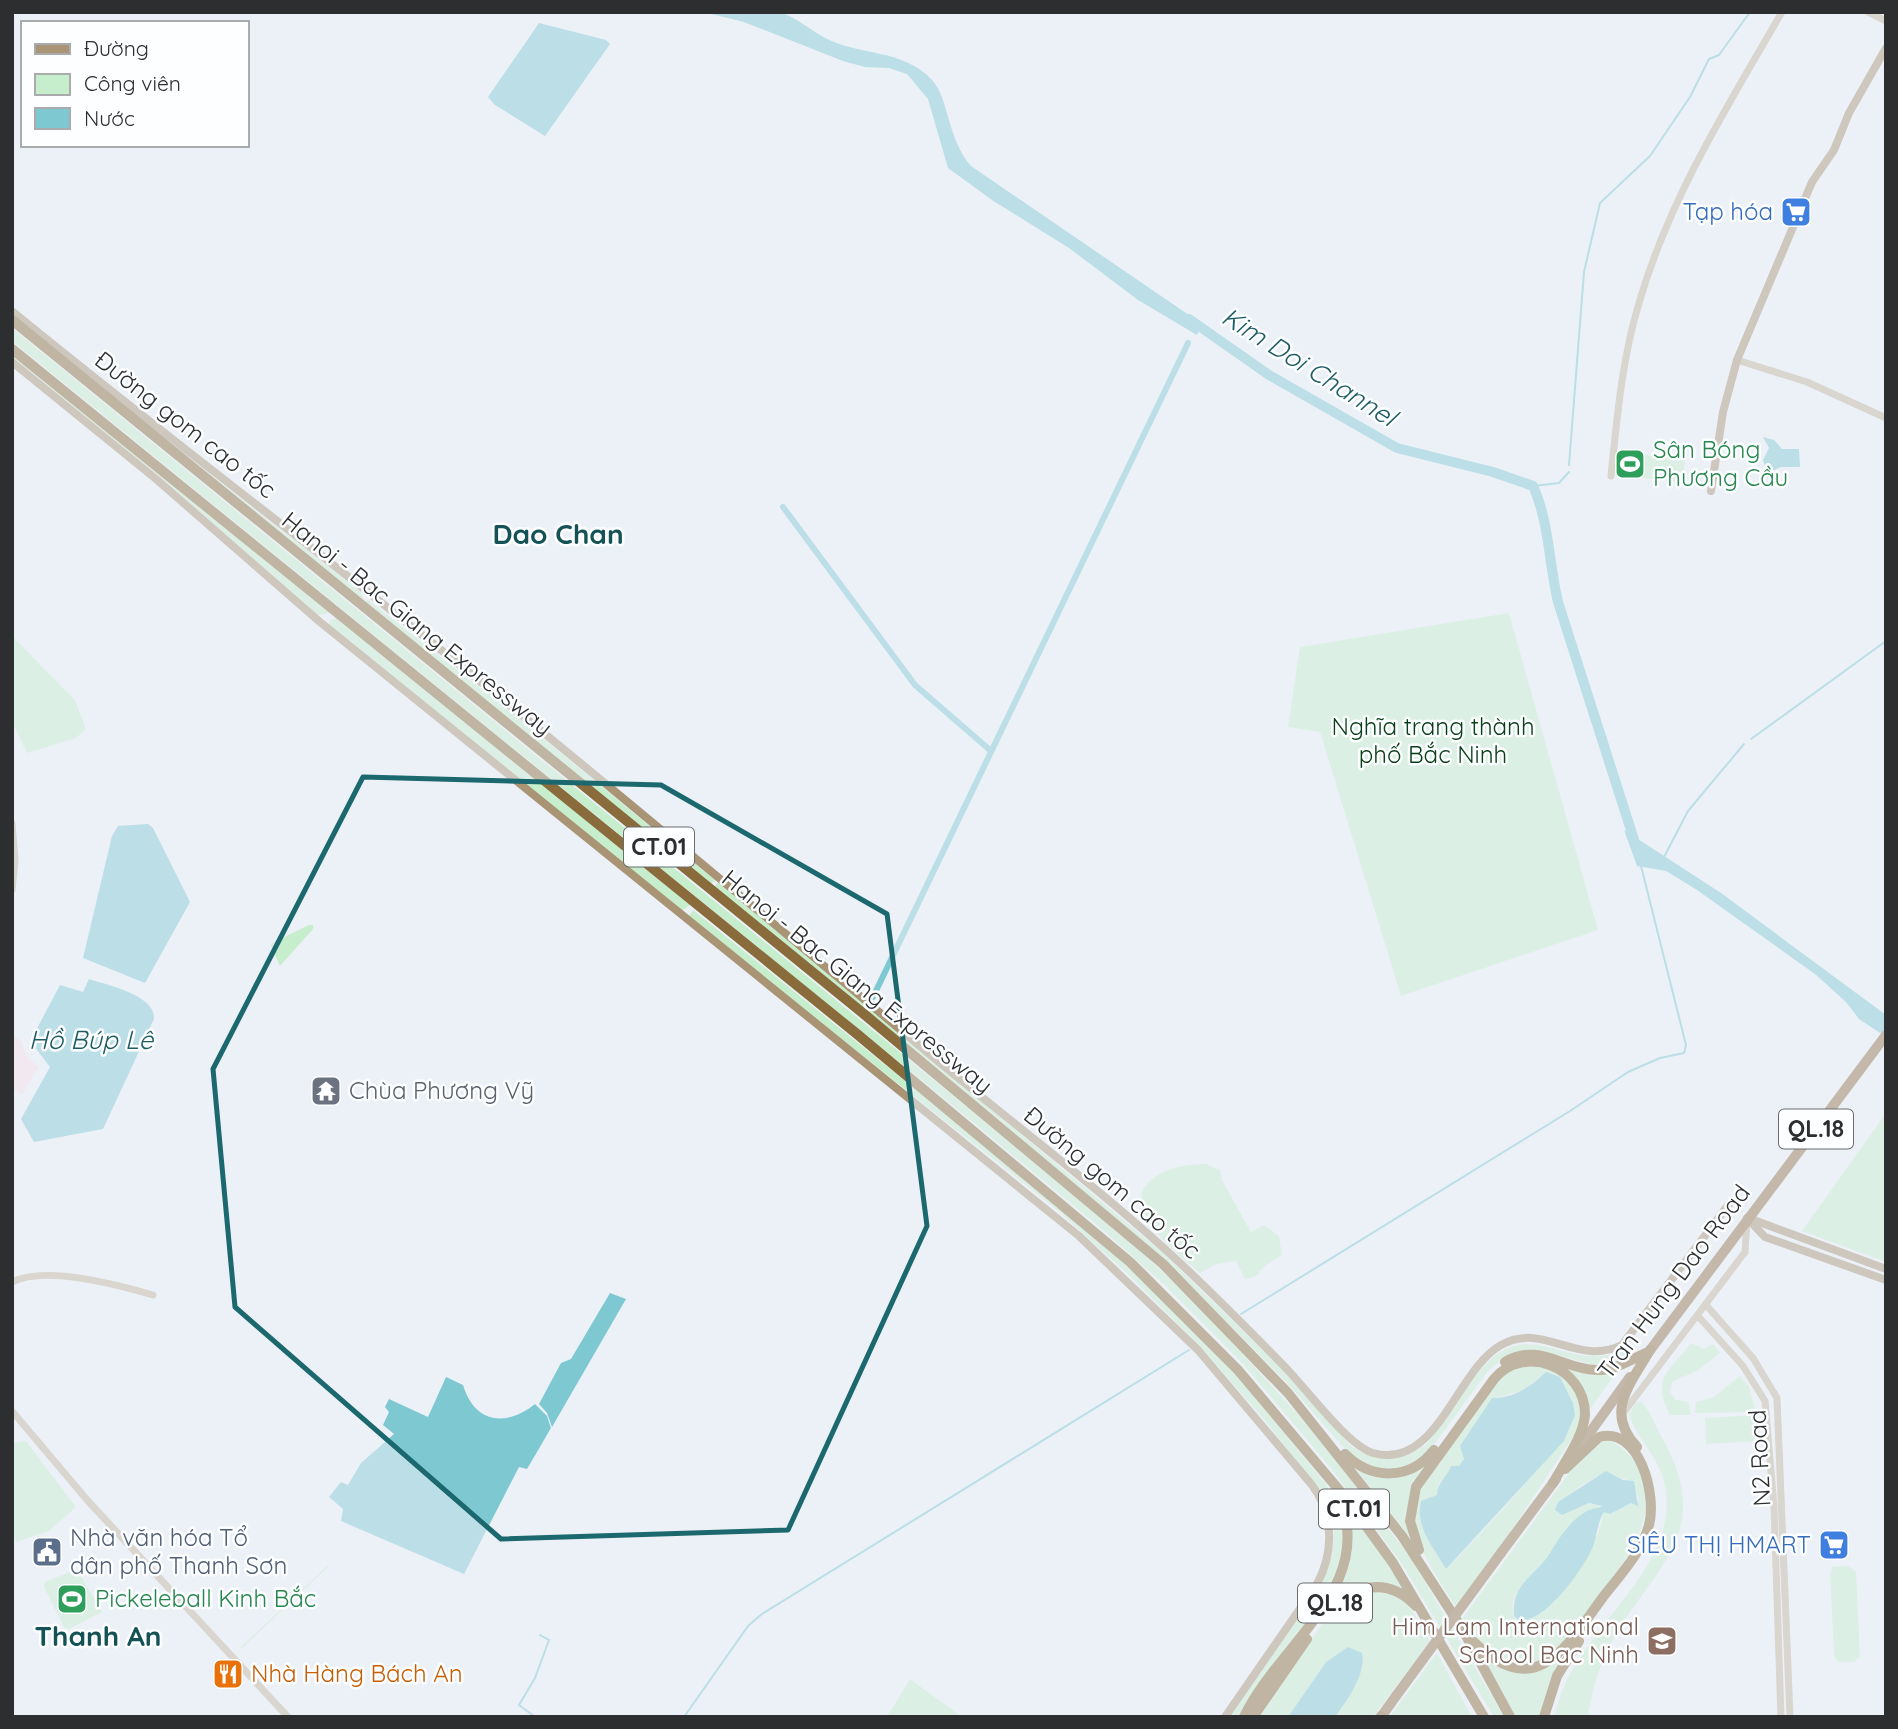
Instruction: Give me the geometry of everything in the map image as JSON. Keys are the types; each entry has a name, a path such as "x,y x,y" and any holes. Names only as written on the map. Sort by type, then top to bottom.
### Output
{"highway":[{"name":"Hanoi - Bac Giang Expressway","path":"12,320 1088,1198 1163,1264 1288,1393 1402,1536 1450,1608 1510,1717"},
{"name":"Hanoi - Bac Giang Expressway","path":"12,349 1075,1213 1149,1280 1250,1383 1353,1507 1393,1563 1445,1646 1484,1717"},
{"name":"Tran Hung Dao Road","path":"1381,1716 1747,1218 1884,1037"},
{"path":"1288,1393 1360,1467 1376,1473 1394,1474 1427,1459 1490,1374 1510,1358 1539,1354 1598,1370 1616,1366 1649,1351"},
{"name":"QL.18","path":"1622,1427 1620,1416 1624,1397 1649,1351"},
{"path":"1450,1608 1413,1536 1410,1521 1412,1501 1430,1465 1497,1375 1511,1366 1531,1361 1552,1364 1571,1378 1583,1398 1582,1426 1553,1483"},
{"path":"1244,1717 1256,1696 1335,1587 1347,1561 1350,1538 1346,1514 1336,1492 1250,1383"},
{"path":"1545,1717 1550,1691 1563,1665 1644,1552 1657,1520 1657,1496 1652,1472 1622,1427"},
{"path":"1463,1630 1489,1657 1504,1666 1522,1669 1542,1665 1568,1644 1637,1550 1650,1523 1652,1500 1644,1469 1631,1449 1616,1437 1599,1437 1563,1471"},
{"name":"QL.18","path":"1253,1717 1325,1614 1337,1601 1354,1590 1378,1587 1400,1593 1412,1602 1445,1646"},
{"path":"1454,1662 1477,1717"}],"main road":[{"path":"1711,491 1723,412 1737,360 1812,182 1833,150 1849,113 1886,48"},
{"name":"Đường gom cao tốc","path":"12,311 156,429 516,711 1156,1241 1286,1367 1362,1448 1388,1455 1415,1448 1428,1436 1485,1359 1506,1343 1520,1338 1541,1339 1595,1353 1622,1345 1730,1204"},
{"path":"12,362 156,479 320,622 1044,1206 1129,1280 1224,1379 1316,1490 1326,1511 1330,1534 1326,1564 1317,1584 1225,1717"},
{"path":"1747,1218 1886,1269"},
{"path":"1747,1218 1765,1237 1886,1280"}],"street":[{"path":"1611,476 1619,403 1639,302 1676,206 1719,119 1782,12"},
{"path":"1868,12 1886,21"},
{"path":"1737,360 1807,382 1886,418"},
{"path":"12,823 15,861 12,890"},
{"path":"1622,1427 1626,1408 1745,1252 1747,1218"},
{"path":"12,1282 20,1278 47,1276 91,1278 153,1295"},
{"name":"N2 Road","path":"1706,1305 1753,1358 1770,1382 1779,1404 1778,1507 1782,1617 1790,1717"},
{"name":"N2 Road","path":"1698,1316 1743,1366 1765,1401 1778,1507"},
{"path":"1743,1366 1753,1358"},
{"path":"12,1411 97,1511 288,1717"},
{"name":"N2 Road","path":"1781,1717 1782,1617"}],"highlighted area":[{"path":"363,777 661,785 887,914 927,1226 788,1530 501,1539 235,1307 213,1069"}],"shaded area":[{"path":"12,1035 22,1041 25,1054 38,1067 22,1095 12,1088"}],"green space":[{"path":"12,328 1114,1227 1191,1298 1313,1431 1411,1558 1504,1717 1494,1717 1402,1564 1330,1467 1244,1365 1169,1289 1104,1231 946,1100 12,341"},
{"path":"12,354 331,613 318,615 160,477 12,358"},
{"path":"169,442 359,591 363,596 361,599"},
{"path":"1613,451 1685,460 1682,483 1610,474"},
{"path":"368,600 511,712 715,880 711,884 364,602"},
{"name":"Nghĩa trang thành phố Bắc Ninh","path":"1509,613 1598,930 1401,996 1320,732 1288,727 1300,647"},
{"path":"337,618 690,905 682,911 329,625 330,620"},
{"path":"12,636 75,700 86,729 76,738 27,753 12,722"},
{"path":"717,883 721,883 1164,1254 1282,1369 1350,1445 1359,1451 1379,1458 1398,1458 1427,1444 1479,1371 1497,1354 1514,1346 1546,1346 1594,1356 1610,1354 1627,1346 1630,1350 1617,1362 1601,1367 1543,1351 1507,1356 1488,1371 1436,1442 1418,1461 1404,1468 1379,1470 1351,1456 1289,1385 1177,1272 1081,1189 714,888"},
{"path":"693,910 1085,1226 1223,1358 1325,1483 1340,1510 1345,1549 1332,1586 1241,1717 1229,1717 1322,1581 1332,1555 1334,1532 1323,1495 1263,1418 1200,1346 1131,1277 1056,1209 694,922 689,916"},
{"path":"313,925 313,929 280,966 270,944"},
{"path":"1886,1113 1886,1262 1802,1231"},
{"path":"1206,1164 1220,1170 1222,1180 1251,1232 1264,1225 1279,1236 1282,1255 1265,1266 1255,1277 1245,1279 1236,1261 1217,1264 1200,1273 1170,1247 1145,1214 1143,1190 1155,1177 1171,1169"},
{"path":"1691,1343 1703,1349 1713,1344 1720,1353 1698,1370 1672,1382 1670,1392 1676,1400 1688,1402 1691,1415 1670,1415 1662,1384 1669,1369"},
{"path":"1557,1362 1618,1370 1588,1412"},
{"path":"1548,1366 1575,1392 1580,1408 1578,1429 1511,1531 1456,1607 1427,1560 1416,1533 1413,1510 1417,1497 1457,1432 1505,1374 1516,1367","holes":["1546,1372 1562,1384 1570,1395 1574,1414 1569,1426 1518,1493 1446,1569 1423,1528 1421,1501 1437,1495 1439,1483 1448,1474 1451,1466 1459,1466 1464,1459 1461,1449 1492,1399 1522,1391"]},
{"path":"1740,1376 1749,1387 1756,1412 1695,1413 1696,1402 1714,1397"},
{"path":"1641,1401 1651,1415 1679,1476 1683,1504 1680,1528 1671,1551 1610,1645 1596,1680 1588,1717 1555,1717 1564,1687 1580,1658 1641,1575 1657,1547 1666,1517 1662,1476 1629,1415 1635,1403"},
{"path":"1758,1415 1759,1441 1706,1444 1705,1418"},
{"path":"1610,1440 1632,1459 1644,1479 1647,1500 1643,1521 1634,1543 1582,1621 1560,1647 1543,1660 1534,1663 1522,1665 1502,1659 1476,1637 1462,1619 1575,1465 1595,1442","holes":["1601,1474 1628,1480 1639,1499 1610,1514 1604,1512 1598,1534 1515,1619 1514,1601 1522,1585 1576,1521 1602,1507 1589,1503 1562,1515 1577,1488"]},
{"path":"26,1441 76,1507 49,1531 16,1542 12,1531 12,1443"},
{"path":"1430,1458 1416,1482 1409,1536 1355,1468 1377,1476"},
{"path":"1346,1502 1412,1596 1375,1583 1315,1623 1335,1594 1351,1552 1352,1537"},
{"path":"330,1565 242,1648 240,1648 327,1566"},
{"path":"1849,1566 1856,1572 1860,1657 1854,1662 1838,1662 1834,1655 1830,1574 1832,1567"},
{"name":"Pickeleball Kinh Bắc","path":"77,1569 102,1612 69,1629 64,1627 44,1587 45,1582"},
{"path":"1358,1590 1387,1594 1404,1601 1430,1641 1373,1717 1335,1717 1354,1686 1326,1662 1288,1717 1255,1717 1331,1612"},
{"path":"1437,1653 1472,1717 1390,1717 1396,1708"},
{"path":"1482,1656 1511,1671 1560,1657 1563,1659 1541,1717 1514,1717"},
{"path":"910,1679 962,1717 887,1717"}],"water":[{"path":"703,12 778,12 790,16 838,44 895,58 921,70 938,88 957,144 971,166 1202,324 1197,335 1138,300 1069,248 992,200 948,168 928,99 907,74 889,68 865,67 843,61 744,22"},
{"path":"539,23 606,40 610,44 545,136 495,105 488,97"},
{"path":"1763,437 1774,440 1782,449 1799,449 1800,467 1781,467 1767,473 1763,460 1769,448"},
{"name":"Hồ Búp Lê","path":"148,824 153,828 190,902 145,983 83,958 112,836 118,826"},
{"path":"1624,830 1721,893 1886,1015 1886,1037 1859,1019 1846,1002 1815,974 1697,890 1666,871 1637,866"},
{"name":"Hồ Búp Lê","path":"89,979 139,997 153,1011 154,1019 103,1129 34,1142 21,1119 50,1067 34,1046 34,1034 60,985 83,992"},
{"path":"610,1293 626,1299 552,1427 547,1413 539,1404 561,1363 571,1359"},
{"path":"1546,1372 1560,1377 1573,1403 1575,1415 1564,1441 1446,1569 1423,1528 1421,1501 1437,1495 1451,1466 1459,1466 1464,1459 1460,1446 1492,1398 1521,1391"},
{"path":"446,1377 463,1385 468,1398 483,1414 503,1418 513,1416 535,1404 547,1416 551,1428 527,1469 519,1467 464,1574 341,1521 343,1509 329,1497 341,1482 348,1485 361,1463 394,1434 383,1425 389,1412 385,1407 389,1399 428,1417"},
{"path":"1606,1471 1623,1480 1634,1481 1638,1506 1631,1503 1610,1514 1604,1512 1592,1549 1571,1582 1539,1614 1518,1620 1514,1616 1514,1605 1524,1582 1548,1556 1574,1520 1587,1511 1602,1506 1589,1503 1562,1515 1555,1510 1558,1502"},
{"path":"1348,1647 1362,1653 1363,1661 1359,1678 1335,1717 1288,1717 1326,1662"}],"waterway":[{"path":"1569,465 1584,272 1600,203 1650,156 1690,97 1709,59 1719,55 1750,12"},
{"name":"Kim Doi Channel","path":"1189,319 1269,375 1397,448 1493,472 1533,486 1546,528 1558,602 1637,849"},
{"path":"873,997 1188,343"},
{"path":"1533,486 1559,483 1569,472"},
{"path":"783,507 915,685 991,751"},
{"path":"1751,739 1886,641"},
{"path":"1664,857 1688,811 1744,744"},
{"path":"1241,1314 1570,1111 1628,1072 1660,1058 1684,1053 1686,1045 1641,866"},
{"path":"684,1717 748,1626 762,1614 1189,1350"},
{"path":"535,1717 519,1705 535,1678 549,1640 540,1635"}],"place":[{"name":"Tạp hóa","path":"1796,212"},
{"name":"Sân Bóng Phương Cầu","path":"1630,464"},
{"name":"Chùa Phương Vỹ","path":"326,1091"},
{"name":"SIÊU THỊ HMART","path":"1834,1545"},
{"name":"Nhà văn hóa Tổ dân phố Thanh Sơn","path":"47,1552"},
{"name":"Pickeleball Kinh Bắc","path":"72,1599"},
{"name":"Him Lam International School Bac Ninh","path":"1662,1641"},
{"name":"Nhà Hàng Bách An","path":"228,1674"}],"district":[{"name":"Dao Chan","path":"558,534"},
{"name":"Thanh An","path":"98,1636"}]}
